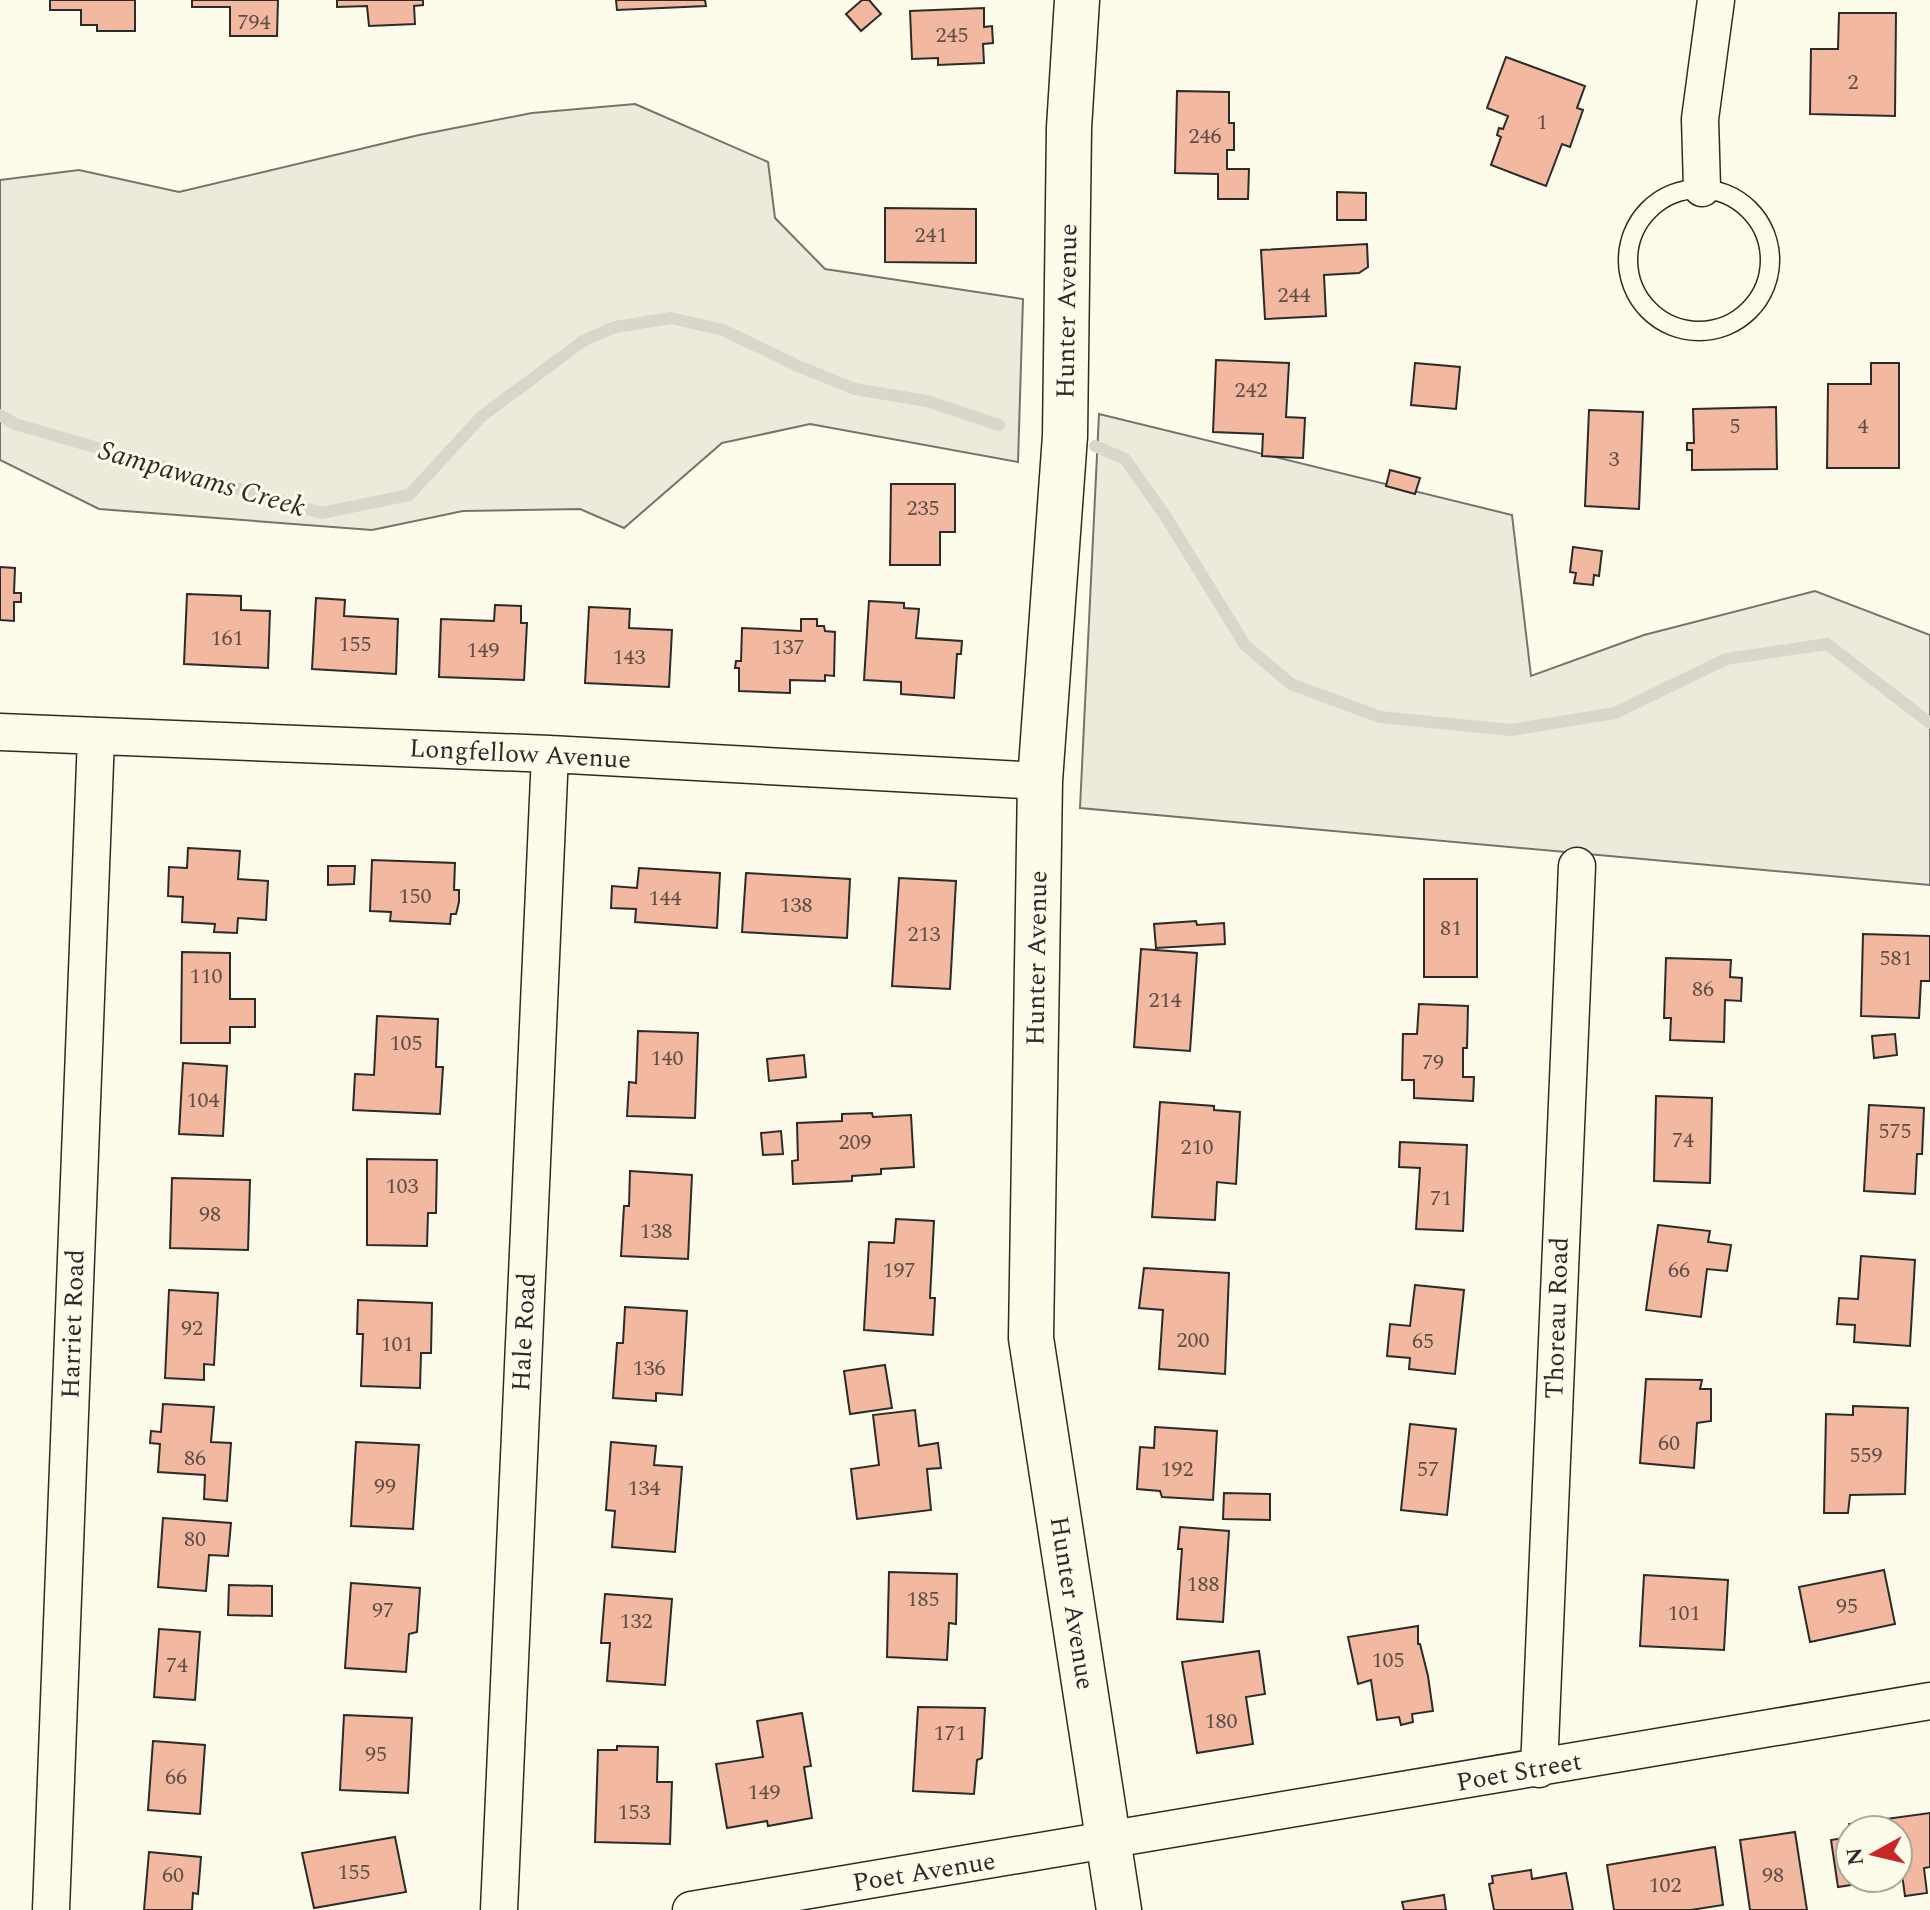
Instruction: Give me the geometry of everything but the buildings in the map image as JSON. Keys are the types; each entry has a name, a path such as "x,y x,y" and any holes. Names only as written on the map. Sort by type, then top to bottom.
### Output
{"street":[{"name":"Hunter Avenue","path":"1077,0 1069,128 1065,436 1040,781 1031,1338 1119,1910"},
{"path":"1702,188 1700,119 1716,0"},
{"name":"Longfellow Avenue","path":"0,732 550,754 1040,781"},
{"name":"Harriet Road","path":"51,1910 96,737"},
{"name":"Hale Road","path":"499,1910 550,754"},
{"name":"Thoreau Road","path":"1539,1769 1577,866"},
{"name":"Poet Street","path":"1108,1842 1930,1701"},
{"name":"Poet Avenue","path":"691,1910 1108,1842"}],"lane":[{"path":"1702,188 1724,193 1746,205 1761,224 1770,247 1770,272 1762,295 1747,314 1726,327 1702,332 1679,329 1659,319 1642,304 1631,283 1628,261 1631,238 1642,218 1657,202 1678,192 1702,188"}],"shaded area":[{"path":"635,104 768,162 775,218 825,269 1023,299 1018,462 810,424 722,443 624,528 580,509 463,511 372,530 99,509 0,460 0,180 79,170 179,192 419,135 532,113"},
{"path":"1099,414 1512,515 1531,676 1644,635 1815,591 1930,635 1930,885 1080,808"}],"waterway":[{"name":"Sampawams Creek","path":"0,415 15,424 322,513 409,495 482,416 583,341 615,327 671,318 723,330 855,389 927,401 999,425"},
{"name":"Sampawams Creek","path":"1095,446 1125,459 1166,517 1245,645 1291,684 1380,717 1511,730 1615,713 1726,659 1827,644 1930,723"}]}
